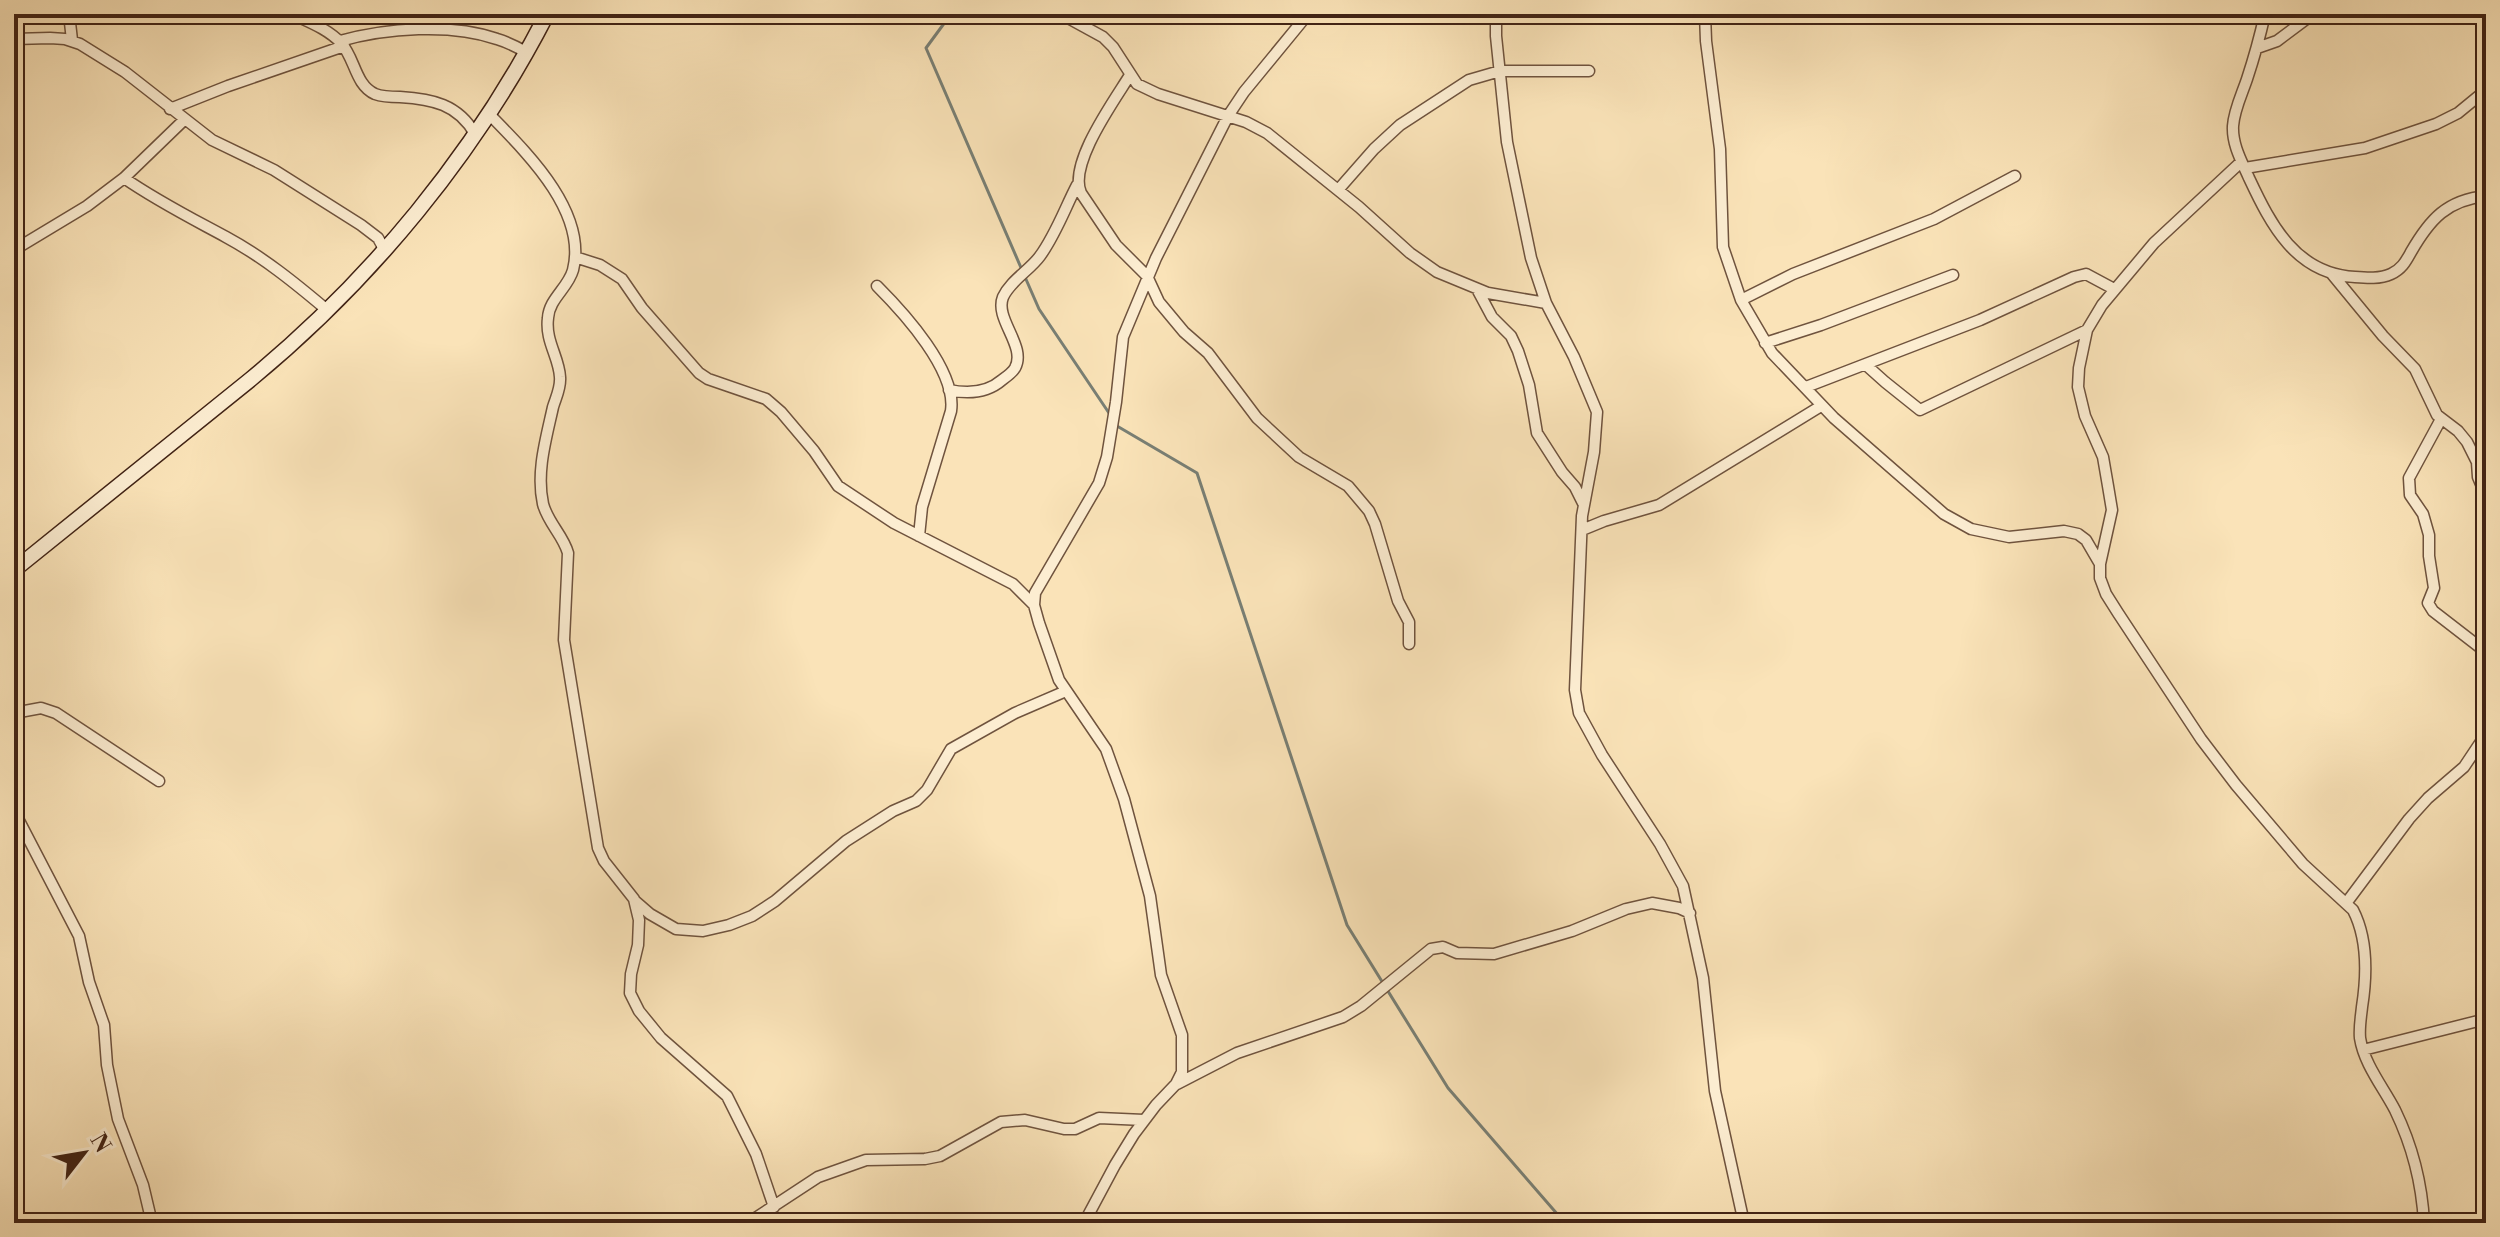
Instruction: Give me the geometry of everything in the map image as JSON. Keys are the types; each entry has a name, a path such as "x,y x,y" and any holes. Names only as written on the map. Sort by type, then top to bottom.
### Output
{"street":[{"path":"69,14 72,40"},
{"path":"292,14 327,31 342,44 363,84 372,92 444,104 469,122 475,134"},
{"path":"14,570 257,375 327,310 429,199 489,114 547,14"},
{"path":"1061,14 1103,37 1137,84 1158,94 1246,122 1267,133 1431,268 1477,289 1546,303"},
{"path":"1084,1223 1115,1165 1144,1120 1176,1084 1182,1072 1182,1035 1161,975 1150,896 1124,799 1106,749 1059,680 1034,605 1035,593 1099,483 1107,457 1123,337 1147,276 1228,116 1308,14"},
{"path":"1496,14 1512,170 1531,258 1546,303 1585,380 1597,412 1594,452 1583,503 1575,690 1579,713 1683,886 1703,978 1715,1091 1744,1223"},
{"path":"1705,14 1720,149 1722,240 1741,300 1772,353 1821,406 1944,514 1971,529 2009,537 2064,531 2078,534 2086,540 2100,564"},
{"path":"2265,14 2233,123 2236,147 2261,203 2284,242 2301,257 2331,273 2375,279 2400,269 2424,232 2453,204 2486,196"},
{"path":"2257,48 2277,41 2313,14"},
{"path":"170,109 381,31 457,32 497,39 526,52"},
{"path":"14,39 72,40 108,60 212,140 274,170 314,194 378,238 384,249"},
{"path":"1338,190 1400,125 1469,80 1500,71 1589,71"},
{"path":"949,390 983,391 997,385 1014,370 1017,358 1003,309 1003,297 1047,246 1077,185 1085,154 1130,75"},
{"path":"2424,1223 2420,1184 2409,1145 2363,1050 2360,1033 2365,948 2358,919 2347,902 2303,864 2221,766 2106,594 2100,578 2100,564 2112,510 2103,457 2085,416 2078,387 2079,368 2087,330 2114,289 2154,243 2243,165 2365,148 2436,124 2458,113 2486,90"},
{"path":"489,114 531,158 559,198 569,224 575,257 571,277 552,303 547,319 551,350 560,378 542,456 541,488 546,513 568,553 564,640 598,848 604,861 634,899 650,914 676,929 703,931 752,916 775,901 846,841 893,811 916,801 927,790 951,749 1015,713 1066,691"},
{"path":"14,250 87,206 124,178 184,120"},
{"path":"1741,300 1793,274 1934,219 2015,176"},
{"path":"124,178 198,224 248,250 287,276 327,310"},
{"path":"1077,185 1116,245 1147,276 1159,302 1184,332 1208,353 1257,418 1299,457 1348,486 1369,511 1398,601 1409,622 1409,644"},
{"path":"575,257 600,265 622,279 642,308 699,373 766,399 781,412 838,486 894,523 1013,584 1034,605"},
{"path":"2331,273 2415,369 2435,412 2467,442 2477,462 2478,477 2486,496"},
{"path":"1806,387 1980,320 2074,277 2086,274 2114,289"},
{"path":"1765,343 1953,275"},
{"path":"877,286 919,331 952,402 922,507 919,536"},
{"path":"1477,289 1492,317 1514,342 1529,385 1537,433 1583,503"},
{"path":"1866,365 1920,410 2087,330"},
{"path":"1582,530 1669,501 1821,406"},
{"path":"2441,419 2409,478 2410,495 2423,514 2429,535 2434,588 2428,603 2433,611 2485,651"},
{"path":"14,713 41,708 56,713 159,781"},
{"path":"2347,902 2409,819 2464,767 2486,734"},
{"path":"14,811 79,936 89,982 104,1025 107,1065 118,1119 141,1176 152,1223"},
{"path":"634,899 639,920 638,945 630,993 639,1011 661,1038 727,1096 756,1154 774,1207"},
{"path":"1176,1084 1237,1053 1343,1017 1431,949 1443,947 1457,953 1494,954 1652,903 1690,913"},
{"path":"2363,1050 2486,1019"},
{"path":"748,1223 810,1182 831,1172 866,1160 940,1156 1001,1122 1025,1120 1075,1129 1099,1118 1144,1120"}],"waterway":[{"path":"951,14 926,48 1022,270"},
{"path":"1025,277 1039,309 1111,416"},
{"path":"1117,426 1197,473 1347,925 1448,1088 1565,1223"}]}
